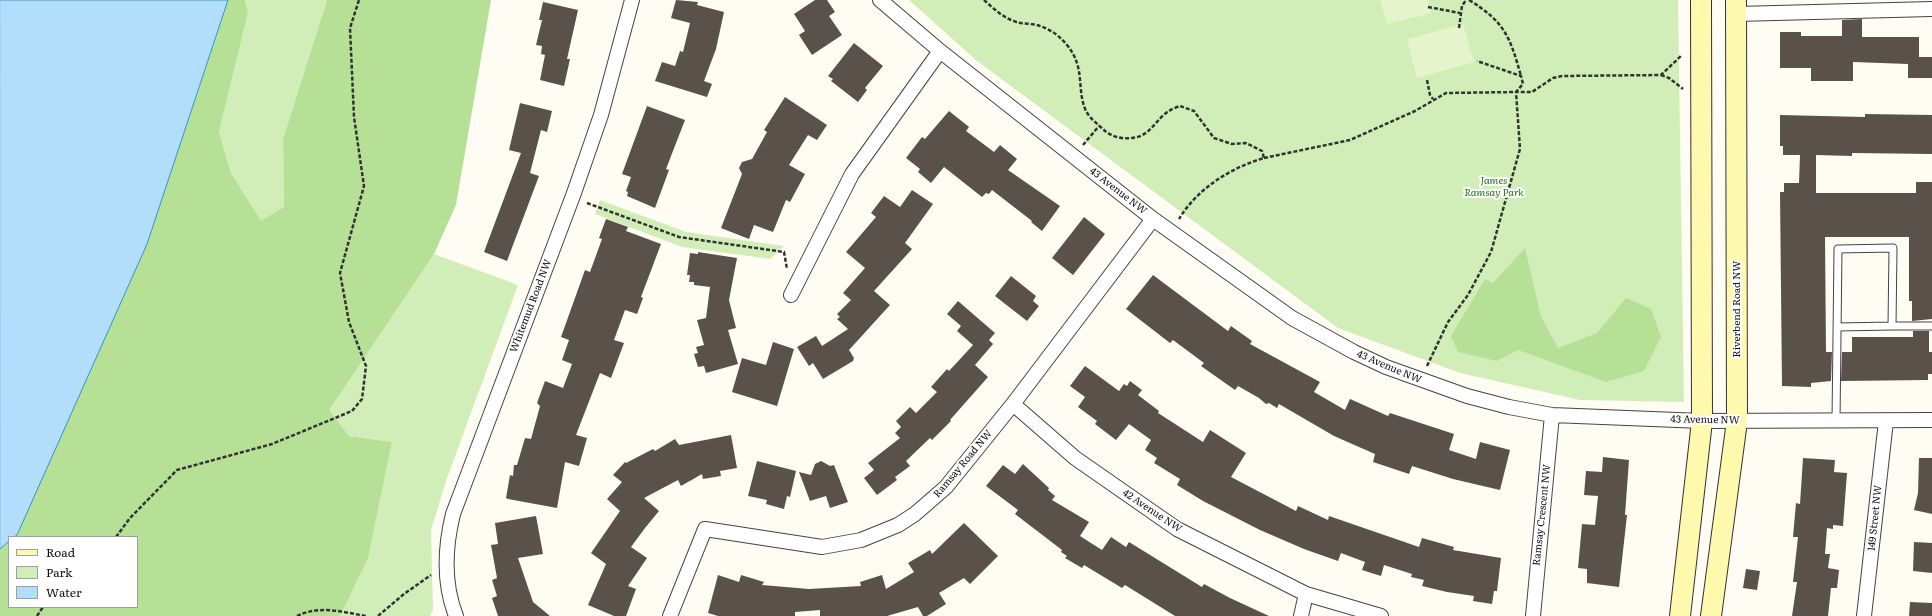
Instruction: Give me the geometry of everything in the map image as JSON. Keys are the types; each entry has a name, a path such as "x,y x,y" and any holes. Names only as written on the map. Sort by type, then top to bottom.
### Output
{"street":[{"name":"Whitemud Road NW","path":"456,615 448,582 446,565 447,542 453,514 574,193 601,115 632,0"},
{"name":"43 Avenue NW","path":"880,0 940,51 1153,219 1172,231 1263,298 1298,321 1354,352 1426,383 1488,401 1552,415 1702,421 1932,420"},
{"path":"1680,616 1702,421 1701,0"},
{"path":"1736,7 1888,4 1932,9"},
{"name":"Riverbend Road NW","path":"1711,616 1737,421 1736,7"},
{"path":"791,295 852,174 940,51"},
{"name":"Ramsay Road NW","path":"670,616 705,529 822,547 855,542 880,534 909,518 931,501 946,487 1013,404 1153,219"},
{"name":"42 Avenue NW","path":"1013,404 1075,458 1177,529 1306,594 1382,616"},
{"name":"Ramsay Crescent NW","path":"1533,616 1552,415"},
{"name":"149 Street NW","path":"1864,616 1886,421"},
{"path":"1301,616 1306,594"}],"lane":[{"path":"1836,421 1838,249 1893,248 1892,326"},
{"path":"1837,327 1932,326"}],"path":[{"path":"117,536 130,518 177,470 272,444 352,411 362,399 366,366 349,322 340,273 364,186 354,117 350,28 359,0"},
{"path":"984,0 1002,16 1020,24 1044,27 1056,34 1068,46 1075,58 1081,76 1081,93 1086,111 1099,126 1112,136 1137,137 1148,131 1169,110 1180,106 1194,112 1214,138 1232,144 1246,143 1262,151 1264,158"},
{"path":"1459,28 1460,13 1466,0"},
{"path":"1426,383 1427,364 1436,343 1448,322 1468,295 1491,252 1520,149 1516,92 1523,84 1514,50 1504,28 1484,9 1469,0"},
{"path":"1428,7 1460,13"},
{"path":"1172,231 1186,208 1199,195 1232,170 1264,158 1350,140 1415,111 1433,99 1446,93 1532,92 1552,78 1562,76 1662,75 1702,39"},
{"path":"1476,61 1521,76"},
{"path":"1427,80 1430,95 1433,99"},
{"path":"1074,156 1099,126"},
{"path":"574,193 585,202 679,237 784,252 791,295"},
{"path":"378,616 404,594 446,565"},
{"path":"297,616 313,610 321,609 366,616"}],"green space":[{"path":"228,0 245,0 248,13 219,132 231,173 261,221 284,207 283,139 327,0 491,0 456,205 434,254 329,410 349,436 392,442 368,559 340,616 0,616 0,549 8,542 8,608 138,608 138,536 14,536 147,244"},
{"path":"245,0 327,0 283,139 284,207 261,222 231,173 219,132 248,13"},
{"name":"James Ramsay Park","path":"909,0 1678,0 1684,402 1580,400 1460,373 1338,328 977,61"},
{"path":"1380,0 1427,0 1431,13 1387,24"},
{"path":"1463,24 1474,62 1417,78 1407,39"},
{"path":"600,200 686,232 784,246 770,259 682,247 595,214"},
{"path":"1525,248 1541,317 1558,348 1597,333 1626,298 1651,309 1661,337 1644,371 1606,382 1518,350 1497,361 1458,352 1451,336 1485,279 1493,283"},
{"path":"434,254 518,285 446,481 431,530 433,610 430,616 340,616 368,559 392,442 349,436 328,410"}],"water":[{"path":"0,0 228,0 147,244 17,535 8,536 8,542 0,549"}],"building":[{"path":"676,0 698,2 697,5 724,12 716,49 704,81 712,84 707,97 655,81 662,62 675,66 680,51 683,52 690,23 671,18"},
{"path":"815,0 827,0 835,12 829,16 842,35 812,55 799,35 805,31 794,14"},
{"path":"543,2 578,10 567,59 570,59 564,86 540,80 545,55 541,54 542,46 536,45 542,20 539,20"},
{"path":"1862,19 1862,37 1919,37 1919,57 1932,57 1932,78 1908,78 1908,64 1853,62 1853,81 1811,81 1811,68 1780,68 1780,32 1801,32 1801,36 1842,36 1842,20"},
{"path":"854,43 883,66 865,88 867,90 858,102 831,81 833,79 828,76"},
{"path":"785,97 827,125 817,140 808,135 789,165 805,174 790,202 786,200 773,232 754,225 749,239 721,228 742,174 739,168 742,162 752,159 767,132 764,130"},
{"path":"520,103 552,111 547,132 541,130 530,173 539,176 507,261 484,252 521,153 509,150"},
{"path":"647,106 685,120 666,169 669,170 655,208 627,196 628,192 626,191 631,177 622,174"},
{"path":"949,111 969,127 966,131 994,152 1000,145 1017,159 1008,170 1060,206 1042,231 1031,222 1032,221 992,190 989,194 986,193 982,197 944,167 931,183 918,172 920,169 906,158 922,137 925,139"},
{"path":"1865,114 1932,115 1932,154 1852,153 1852,156 1816,155 1816,193 1916,193 1916,182 1932,182 1932,319 1912,321 1912,301 1909,301 1909,237 1825,237 1826,352 1832,352 1831,381 1811,383 1811,387 1782,386 1780,192 1784,192 1784,183 1799,183 1800,155 1783,155 1783,146 1780,146 1780,115 1865,117"},
{"path":"912,190 933,204 905,243 912,249 874,291 890,305 849,350 854,358 853,361 823,379 813,363 809,366 797,347 816,336 822,346 848,329 837,319 840,317 837,314 851,300 843,293 865,268 846,252 876,217 871,213 884,196 900,207"},
{"path":"1084,217 1105,234 1073,275 1052,258"},
{"path":"606,219 628,227 626,231 661,244 641,297 643,298 637,314 625,310 614,340 624,343 611,378 600,373 576,435 587,438 579,466 565,462 557,508 508,499 506,498 510,475 513,476 514,465 517,465 525,438 531,439 540,406 537,403 545,381 563,388 572,364 562,360 569,340 561,337 585,270 590,272 602,239 599,238"},
{"path":"698,252 737,258 729,300 736,328 728,330 738,364 706,373 704,366 698,367 694,354 698,353 696,347 704,345 697,320 706,318 710,287 694,285 694,282 689,282 690,275 687,275 690,253 698,254"},
{"path":"1153,275 1228,331 1231,326 1252,341 1250,344 1320,382 1314,392 1345,410 1350,399 1388,416 1390,413 1454,434 1449,450 1476,459 1480,442 1510,450 1500,490 1453,479 1412,466 1409,474 1373,462 1375,454 1334,436 1279,404 1277,408 1269,403 1266,404 1259,398 1238,386 1235,390 1201,366 1204,363 1173,340 1170,343 1126,309"},
{"path":"1011,276 1036,296 1033,301 1039,306 1027,321 995,296"},
{"path":"958,301 995,333 989,340 993,344 975,365 988,377 950,420 951,421 932,440 930,438 906,461 910,466 895,477 897,480 877,495 864,478 874,470 868,463 900,438 895,433 901,427 896,421 910,407 916,413 937,392 931,387 947,369 949,371 973,345 957,331 961,326 947,314"},
{"path":"1913,331 1929,331 1929,352 1932,352 1932,374 1928,374 1928,380 1841,381 1842,352 1852,352 1852,337 1913,337"},
{"path":"773,342 794,349 777,406 732,392 742,358 766,365"},
{"path":"1085,366 1119,391 1124,384 1127,386 1130,381 1142,390 1138,395 1159,411 1158,413 1203,442 1210,430 1246,453 1231,477 1296,511 1298,506 1328,520 1329,516 1419,547 1422,538 1454,547 1453,550 1501,558 1497,591 1494,591 1492,604 1473,601 1474,596 1422,586 1424,580 1411,577 1412,574 1384,565 1381,576 1362,570 1365,562 1341,553 1338,561 1304,549 1260,530 1203,501 1177,485 1180,479 1154,463 1157,458 1145,450 1151,440 1129,424 1116,440 1095,424 1097,421 1078,407 1085,397 1070,386"},
{"path":"731,435 737,468 720,471 721,476 703,479 702,474 681,486 678,480 644,498 659,511 631,547 647,558 628,586 636,589 626,616 614,616 588,605 606,564 591,553 620,511 607,499 622,482 613,475 625,462 626,463 653,449 655,451 675,439 679,445"},
{"path":"1603,457 1629,460 1625,515 1627,515 1619,587 1587,583 1587,569 1578,568 1582,524 1595,525 1598,496 1584,495 1586,471 1602,472"},
{"path":"1803,458 1835,460 1834,472 1847,473 1843,526 1833,525 1833,529 1827,528 1825,554 1830,554 1828,568 1839,570 1837,588 1831,588 1828,616 1792,616 1797,582 1793,582 1798,537 1793,537 1796,503 1800,504"},
{"path":"1919,458 1932,458 1932,514 1914,510 1918,493"},
{"path":"757,461 796,471 790,497 787,496 784,509 766,504 767,500 748,496"},
{"path":"821,461 830,466 834,465 848,502 830,508 826,496 810,501 799,472 811,475 815,464"},
{"path":"1023,464 1049,488 1048,490 1055,496 1052,500 1089,522 1080,536 1102,550 1111,537 1126,547 1129,542 1202,587 1204,584 1269,616 1175,616 1125,585 1122,588 1084,565 1082,568 1065,558 1067,556 1061,552 1062,550 1015,514 1018,510 986,486 1003,465 1015,474"},
{"path":"536,516 543,554 518,558 533,602 550,616 498,616 492,598 497,596 492,580 497,578 491,545 498,544 495,523"},
{"path":"964,523 998,556 970,584 964,578 939,593 946,604 927,616 923,616 918,607 887,616 820,616 820,610 795,612 795,616 718,616 708,613 718,575 739,582 741,575 764,582 762,585 809,589 861,586 860,582 882,575 886,589 914,572 908,563 930,550 932,554"},
{"path":"1914,542 1932,543 1932,573 1913,571"},
{"path":"1746,569 1760,571 1757,590 1743,588"},
{"path":"1910,602 1932,603 1932,616 1909,616"}]}
